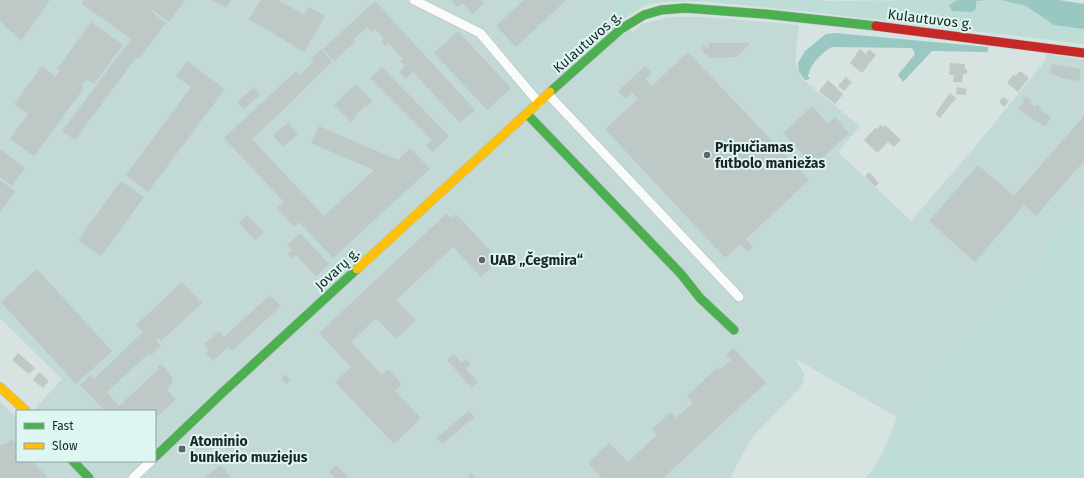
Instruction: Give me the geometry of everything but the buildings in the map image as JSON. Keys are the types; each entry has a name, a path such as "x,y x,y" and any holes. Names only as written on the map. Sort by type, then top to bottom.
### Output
{"street":[{"path":"414,0 480,32 539,103"},
{"name":"Kulautuvos g.","path":"539,103 628,24 651,12 673,9 692,8 782,16 1084,53"},
{"path":"548,94 740,297"},
{"name":"Jovarų g.","path":"156,456 221,394 539,103"},
{"path":"527,114 681,274 700,298 734,330"},
{"path":"0,387 25,410"},
{"path":"74,462 89,478"},
{"path":"133,478 150,462"}],"shaded area":[{"path":"0,0 609,0 615,8 621,21 633,32 642,24 669,17 705,17 799,25 795,61 802,79 860,126 838,152 911,221 974,148 1045,61 1046,54 1084,60 1084,206 897,417 794,358 804,373 803,382 799,389 752,437 731,478 0,478 0,402 16,417 16,462 156,462 156,410 34,410 62,379 0,318"},
{"path":"957,0 990,0 976,1 976,9 971,12 952,11 949,5"},
{"path":"1001,0 1059,0 1084,4 1084,29 1054,25 1026,6"},
{"path":"835,33 988,47 988,51 932,51 903,82 898,75 915,54 912,48 832,47 817,59 809,71 808,76 810,79 805,80 799,72 798,63 805,51 826,34"}],"green space":[{"path":"609,0 957,0 949,5 976,1 1001,0 1026,6 1054,25 1084,29 1084,44 811,12 700,1 663,2 651,4 642,7 621,21 615,8"},
{"path":"1084,206 1084,478 865,478 876,465 888,441 897,417"}],"traffic: fast":[{"path":"550,92 621,29 644,15 661,10 685,8 765,14 876,26"},
{"path":"527,114 681,274 700,298 734,330"},
{"path":"156,456 357,269"},
{"path":"74,462 89,478"}],"traffic: slow":[{"path":"357,269 550,92"},
{"path":"0,387 25,410"}],"traffic: jam":[{"path":"876,26 1084,53"}],"place":[{"name":"Pripučiamas futbolo maniežas","path":"707,155"},
{"name":"UAB „Čegmira“","path":"482,260"},
{"name":"Atominio bunkerio muziejus","path":"182,449"}]}
